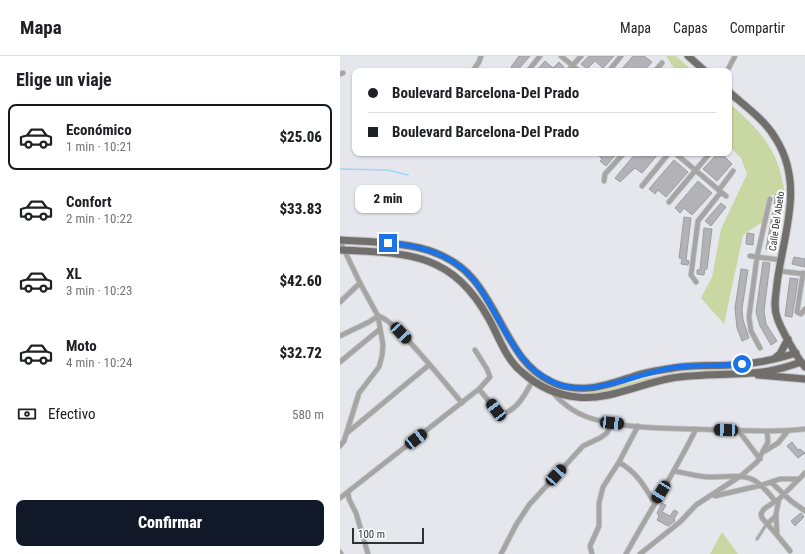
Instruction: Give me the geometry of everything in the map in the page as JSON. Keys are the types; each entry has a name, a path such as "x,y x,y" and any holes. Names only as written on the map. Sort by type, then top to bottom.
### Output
{"main road":[{"path":"688,56 702,68"},
{"name":"Calle Del Abeto","path":"732,95 765,123 776,138 784,154 790,174 792,194 778,271 775,304 776,317 803,365"},
{"path":"340,240 410,245 428,250 456,264 472,278 482,292 512,344 525,362 537,373 551,382 565,386 587,388 604,386 643,373 675,368 731,365 770,360 796,353"},
{"path":"342,250 398,254 421,258 436,264 467,287 480,302 503,346 522,373 552,391 577,397 595,398 647,383 672,378 750,373 803,365"},
{"path":"770,360 780,354 788,339"},
{"path":"503,346 512,344"},
{"path":"750,373 805,379"}],"street":[{"path":"475,68 481,56"},
{"path":"530,68 540,56"},
{"path":"561,56 576,68"},
{"path":"570,68 581,56"},
{"path":"611,68 621,56"},
{"path":"729,68 735,56"},
{"path":"658,68 662,63"},
{"path":"604,181 605,174 621,156"},
{"path":"642,186 667,156"},
{"path":"678,156 726,196"},
{"path":"669,202 708,156"},
{"path":"696,282 691,275 698,221 733,171"},
{"path":"760,348 751,331 749,317 758,257 770,200"},
{"path":"340,240 342,250 378,316 383,345 379,367 359,393 347,433 340,446"},
{"path":"750,256 781,260"},
{"path":"778,271 804,274 797,312 801,314 805,309"},
{"path":"340,302 360,283"},
{"path":"340,336 378,316"},
{"path":"378,316 387,320 393,325 462,403"},
{"path":"340,362 380,329"},
{"path":"340,498 480,389 490,377 487,369 475,350"},
{"path":"347,433 429,365"},
{"path":"480,389 496,410 503,414 510,411 519,403 533,380"},
{"path":"552,391 566,406 586,416 612,423 696,429 787,432 805,430"},
{"path":"501,554 516,525 529,505 583,446 604,436 612,423"},
{"path":"592,554 590,546 598,526 599,503 603,487 619,462 638,426"},
{"path":"626,554 654,502 674,471 696,429"},
{"path":"738,430 760,459"},
{"path":"640,554 680,522 696,505 711,497 742,475 760,459 768,442 768,431"},
{"path":"764,451 778,443 787,432"},
{"path":"619,462 632,470 639,478 654,502"},
{"path":"674,471 700,476 742,475 762,485 777,500 777,535"},
{"path":"790,551 762,518 761,514 764,509 784,494 805,473"},
{"path":"711,497 762,485 780,479 798,479"},
{"path":"771,482 805,511"},
{"path":"348,492 368,554"},
{"path":"767,524 776,516"}],"lane":[{"path":"757,539 767,524"}],"green space":[{"path":"666,56 676,56 690,68 674,68"},
{"path":"732,106 751,123 767,143 778,166 785,195 771,195 766,204 764,221 743,235 724,324 701,298 712,277 721,229 747,174 741,158 732,149"},
{"path":"512,349 530,371 557,388 579,394 600,391 647,378 670,374 733,368 734,372 682,374 601,394 579,396 557,390 529,373 518,360"},
{"path":"722,532 738,554 710,554"}],"building":[{"path":"519,56 530,56 520,68 511,67"},
{"path":"589,56 614,56 603,68 595,61 588,68 581,64"},
{"path":"633,56 644,56 652,62 647,68 623,68"},
{"path":"545,61 553,68 539,68"},
{"path":"559,62 564,67 563,68 553,68"},
{"path":"599,156 614,156 606,166 600,161 602,159"},
{"path":"633,156 656,156 642,173 635,168 620,182 615,178"},
{"path":"715,156 724,156 732,164 717,181 703,169"},
{"path":"674,160 688,172 666,197 658,190 655,194 649,189"},
{"path":"698,181 712,193 692,215 684,208 680,213 675,208"},
{"path":"776,194 782,198 779,204 782,205 773,250 766,249 774,198"},
{"path":"721,203 726,207 711,226 705,221"},
{"path":"684,217 691,218 686,260 689,261 688,265 681,264 682,258 679,258"},
{"path":"704,228 712,229 707,269 705,269 704,275 697,274 697,270 700,270"},
{"path":"747,233 754,234 753,245 746,244"},
{"path":"794,257 805,259 805,267 792,264"},
{"path":"763,262 770,263 764,311 766,324 777,341 771,345 760,326 756,312"},
{"path":"741,269 748,270 742,309 743,320 749,338 742,341 737,328 735,308"},
{"path":"790,278 798,279 792,317 785,316"},
{"path":"792,442 798,450 800,449 805,453 798,458 787,446"},
{"path":"662,503 666,505 662,512 670,516 674,510 678,512 674,519 675,521 668,526 657,520 659,516 657,513"},
{"path":"801,513 804,517 795,526 791,521"}],"waterway":[{"path":"340,169 388,170 408,175"}],"route":[{"path":"388,243 410,245 428,250 456,264 472,278 482,292 512,344 525,362 537,373 551,382 565,386 587,388 604,386 643,373 675,368 742,364"}]}
